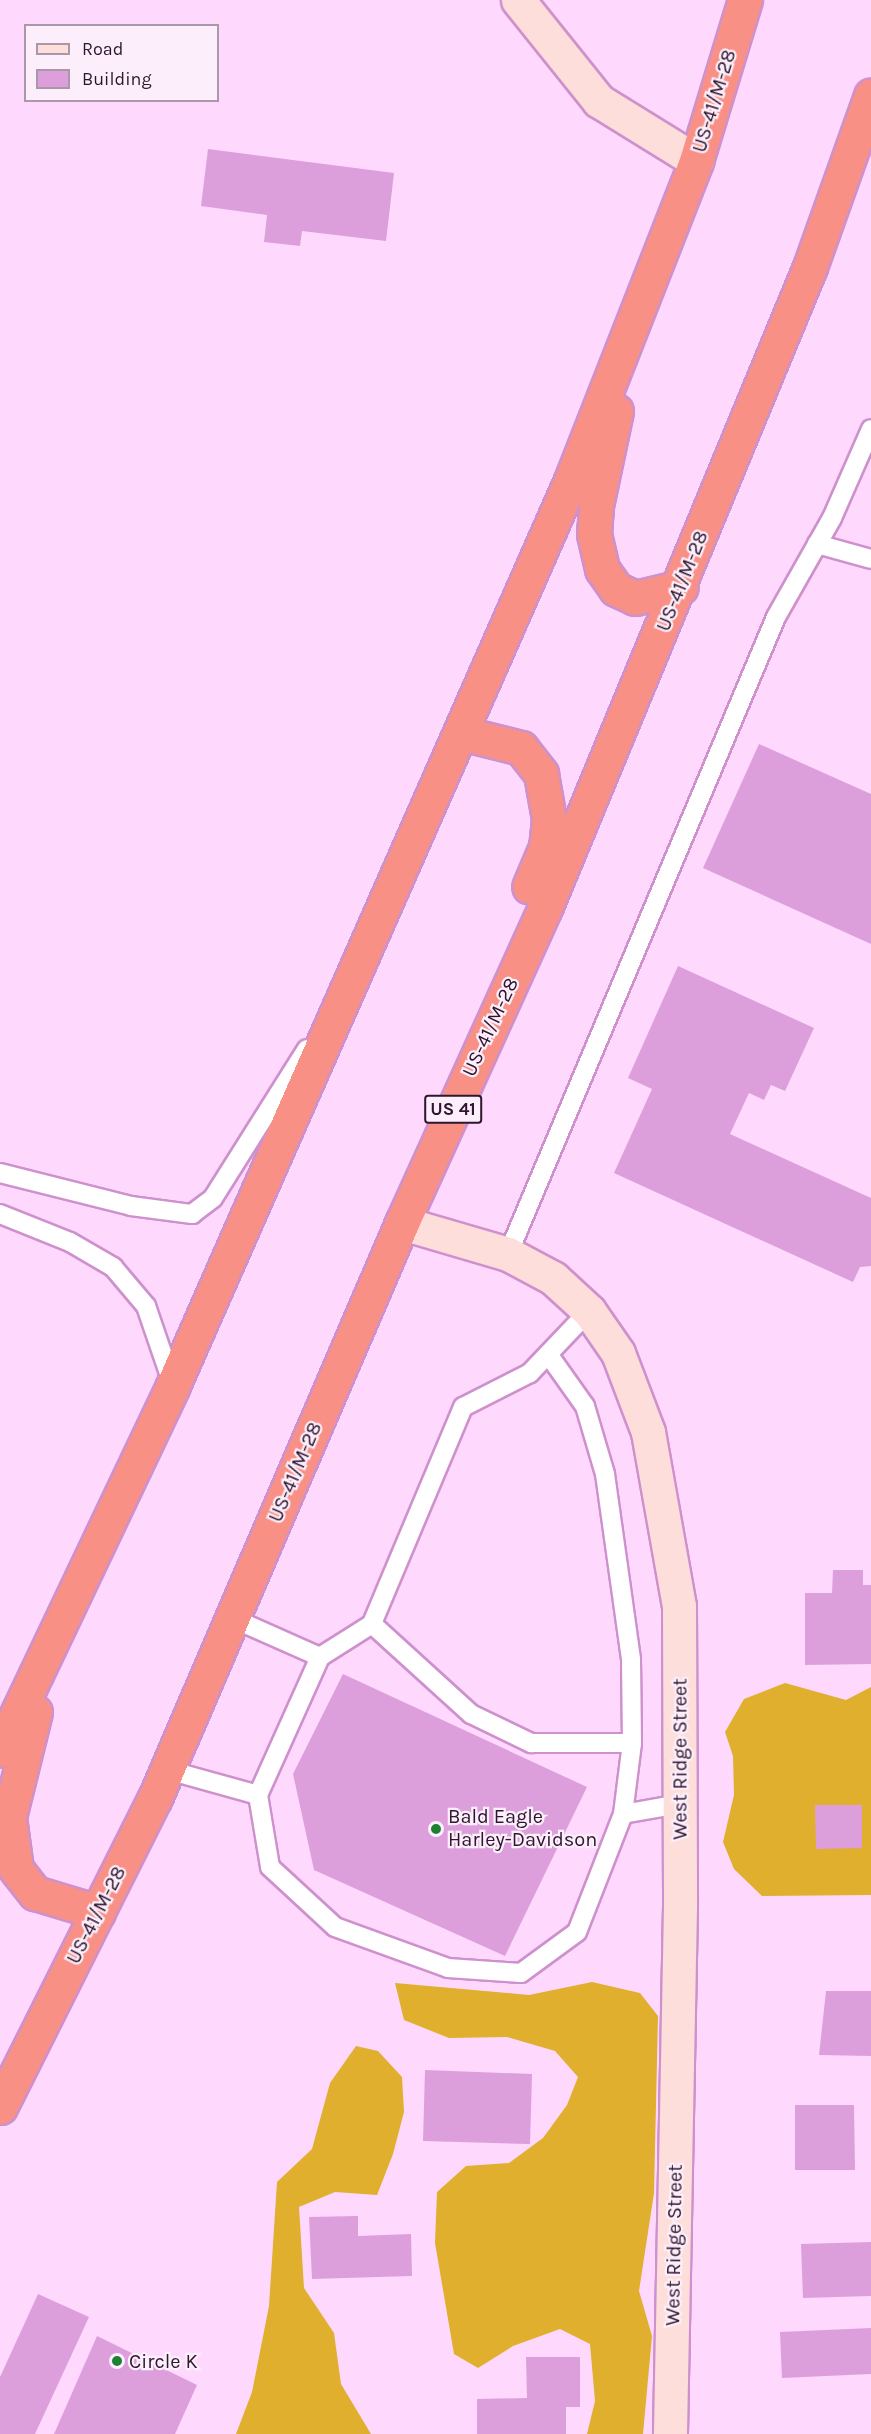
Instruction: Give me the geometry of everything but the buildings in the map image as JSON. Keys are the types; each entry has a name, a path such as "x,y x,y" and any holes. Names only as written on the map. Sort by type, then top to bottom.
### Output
{"highway":[{"name":"US-41/M-28","path":"0,1750 173,1385 461,733 634,327 696,161 745,0"},
{"name":"US-41/M-28","path":"0,2107 168,1770 402,1223 545,908 681,586 810,267 871,96"},
{"path":"634,327 596,506 597,553 608,581 624,595 647,598 681,586"},
{"path":"434,1153 463,1041 546,848 549,819 541,774 520,748 461,733"},
{"path":"57,1632 18,1774 9,1844 16,1869 35,1893 98,1912"}],"street":[{"path":"518,0 599,101 696,161"},
{"name":"West Ridge Street","path":"402,1223 508,1254 553,1278 589,1311 618,1353 633,1388 667,1521 679,1606 680,1804 670,2434"}],"lane":[{"path":"508,1254 776,617 817,544 871,429"},
{"path":"817,544 871,559"},
{"path":"0,1173 131,1206 192,1214 213,1198 354,977"},
{"path":"0,1214 70,1242 112,1267 146,1306 173,1385"},
{"path":"548,1354 585,1406 605,1474 631,1660 632,1743 623,1814 577,1932 521,1973 448,1968 335,1927 270,1867 258,1795 320,1657 372,1624 463,1407 530,1373 548,1354 589,1311"},
{"path":"232,1618 320,1657"},
{"path":"372,1624 471,1714 531,1743 632,1743"},
{"path":"168,1770 258,1795"},
{"path":"623,1814 680,1804"}],"shaded area":[{"path":"785,1683 846,1700 871,1687 871,1895 762,1896 734,1869 723,1842 734,1795 733,1756 725,1732 744,1699"},
{"path":"592,1982 640,1993 658,2016 654,2193 639,2291 652,2336 643,2434 587,2434 595,2401 590,2344 560,2329 513,2346 478,2368 454,2354 435,2243 437,2192 466,2166 509,2163 543,2138 567,2105 578,2077 555,2051 507,2037 449,2038 404,2020 395,1983 529,1995"},
{"path":"356,2046 378,2051 402,2077 404,2112 393,2154 377,2195 335,2192 299,2207 304,2288 334,2333 341,2384 371,2434 236,2434 252,2392 269,2306 277,2182 312,2149 330,2083"}],"place":[{"name":"Bald Eagle Harley-Davidson","path":"436,1829"},
{"name":"Circle K","path":"117,2361"}]}
